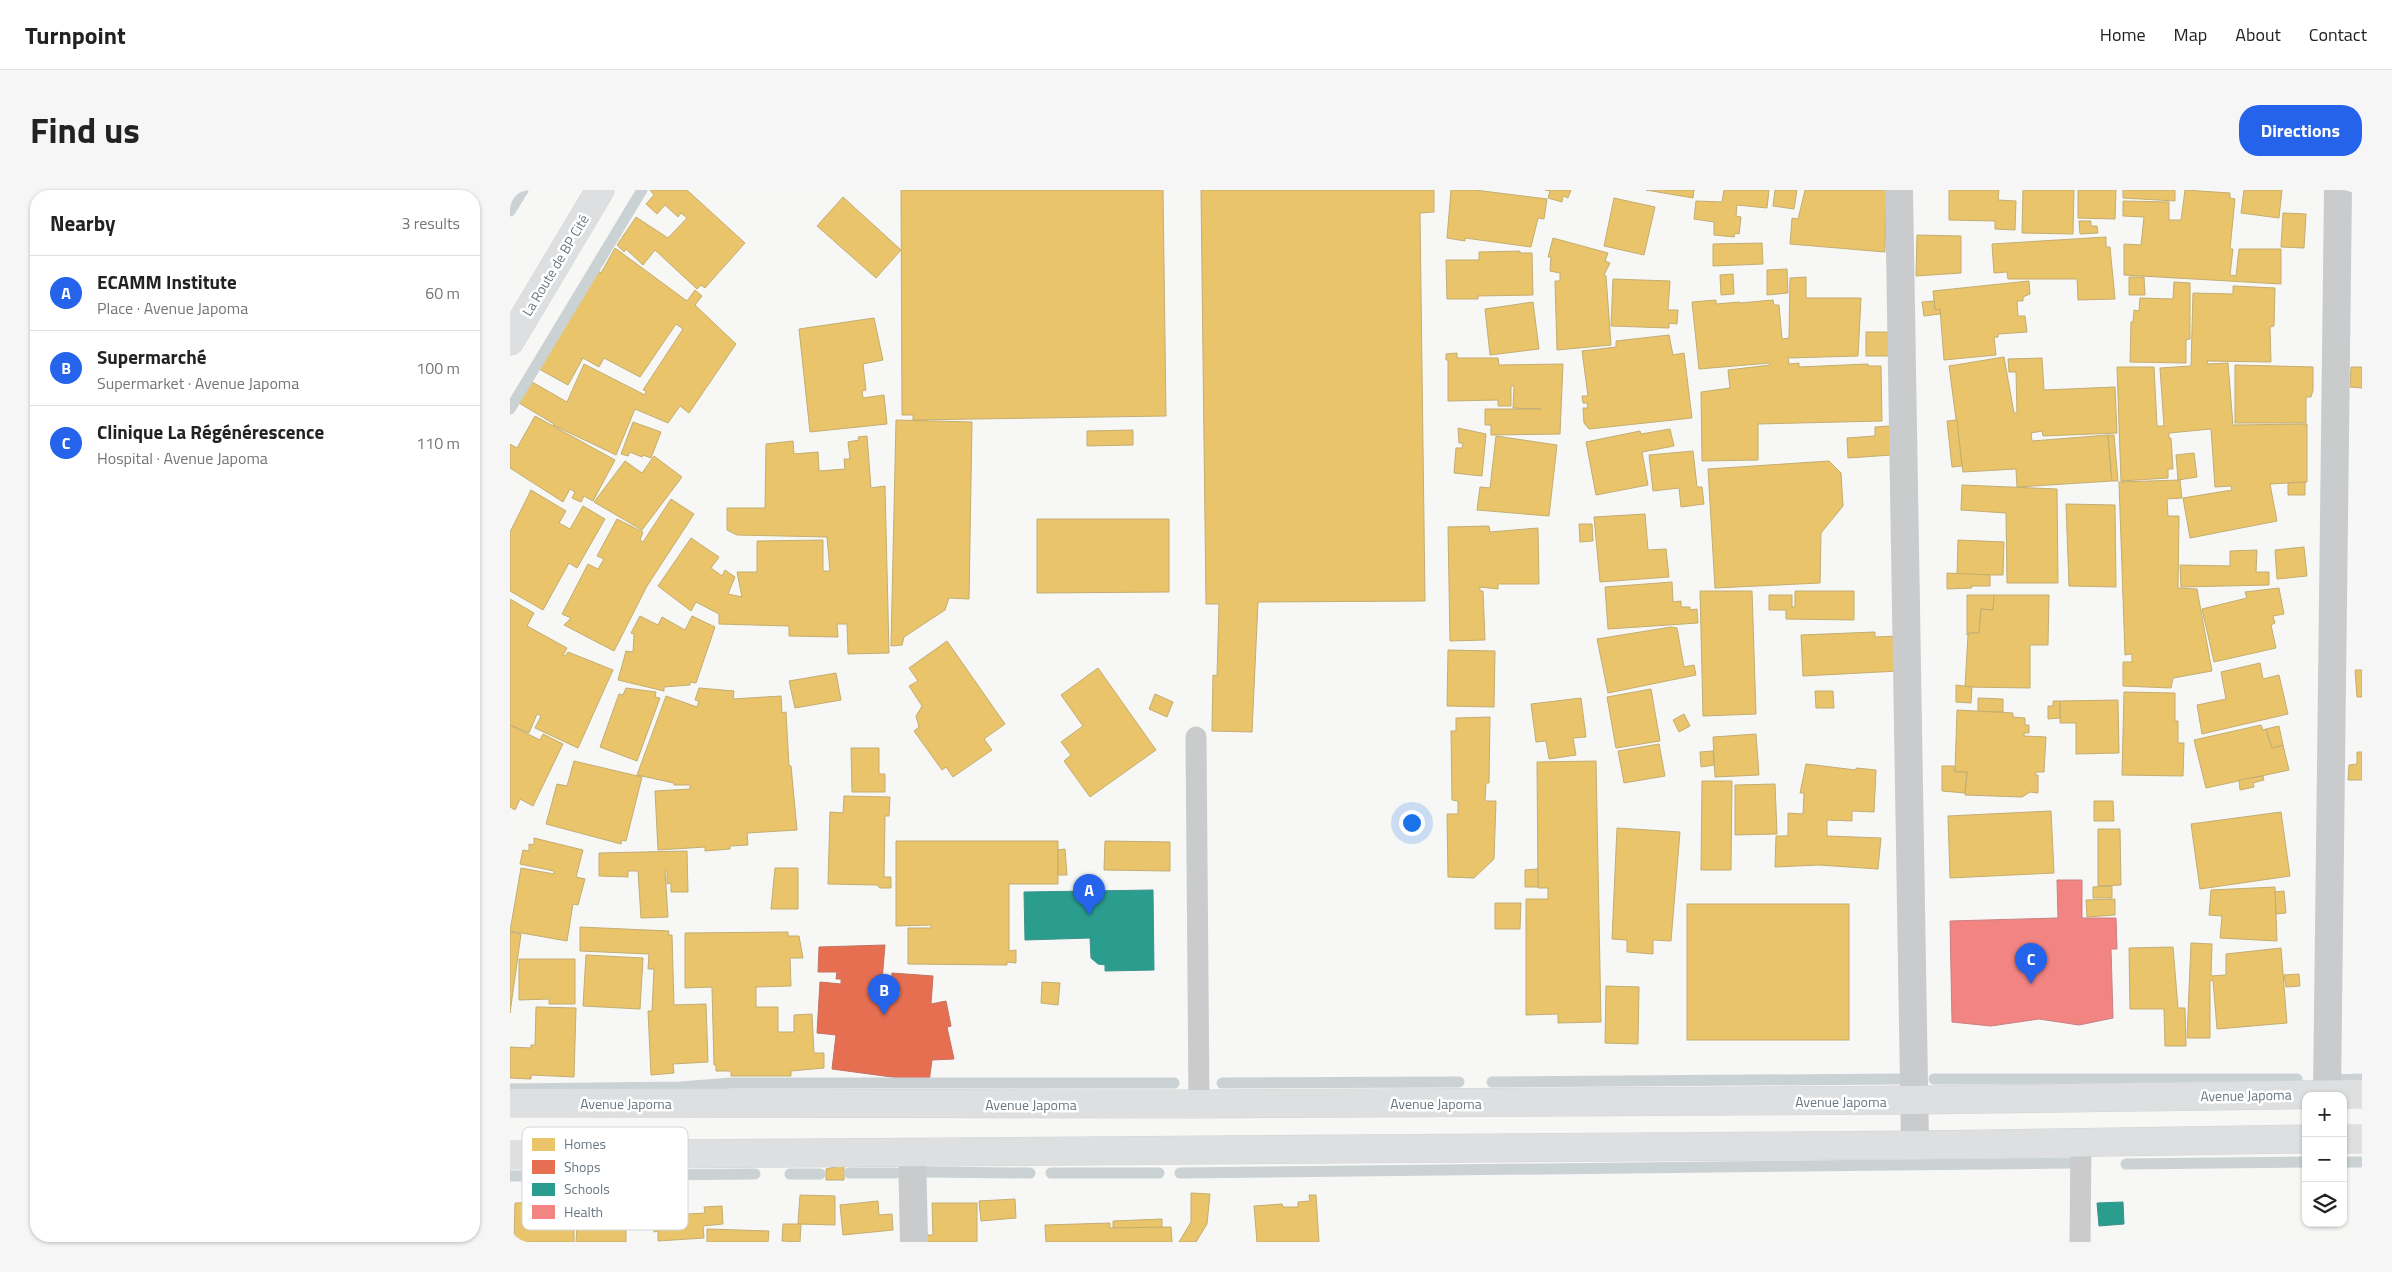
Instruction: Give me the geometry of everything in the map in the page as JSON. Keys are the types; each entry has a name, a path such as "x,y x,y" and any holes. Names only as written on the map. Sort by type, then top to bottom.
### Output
{"main road":[{"name":"La Route de BP Cité","path":"510,341 600,190"},
{"name":"Avenue Japoma","path":"510,1103 1199,1104 1915,1100 2302,1094"},
{"name":"Avenue Japoma","path":"2347,1094 2362,1094"},
{"path":"2347,1139 2362,1139"},
{"path":"688,1154 1915,1145 2302,1140"}],"street":[{"path":"1899,190 1915,1145"},
{"path":"2327,1092 2338,190"},
{"path":"912,1152 914,1242"}],"lane":[{"path":"1196,737 1199,1104"},
{"path":"2080,1242 2082,1142"}],"building: Homes":[{"path":"650,190 687,190 745,243 705,288 701,285 697,289 655,250 643,265 626,249 624,252 617,245 636,217 668,238 687,218 681,213 678,217 665,205 657,214 646,204 654,195"},
{"path":"901,190 1163,190 1166,416 913,420 913,415 902,415"},
{"path":"1201,190 1434,190 1434,212 1420,213 1425,601 1258,602 1252,732 1212,731 1213,675 1217,676 1219,604 1206,604"},
{"path":"1451,190 1475,190 1547,199 1544,219 1538,218 1531,247 1465,238 1465,241 1447,238"},
{"path":"1545,190 1571,190 1568,198 1563,196 1562,202 1548,198 1550,191"},
{"path":"1646,190 1694,190 1693,198"},
{"path":"1724,190 1769,190 1767,208 1737,205 1736,216 1741,217 1739,234 1735,233 1734,237 1714,235 1714,222 1694,219 1696,201 1722,202"},
{"path":"1775,190 1797,190 1794,209 1773,206"},
{"path":"1805,190 1886,190 1885,252 1790,244 1792,218 1798,219"},
{"path":"1949,190 1999,190 1998,200 2016,201 2015,230 1995,229 1995,221 1949,220"},
{"path":"2023,190 2074,190 2073,234 2022,233"},
{"path":"2078,190 2116,190 2115,219 2078,218"},
{"path":"2123,190 2175,190 2175,201 2123,198"},
{"path":"2185,190 2230,193 2230,198 2235,199 2230,249 2233,249 2230,275 2236,276 2239,249 2281,249 2281,284 2124,275 2124,244 2141,245 2144,217 2123,216 2123,201 2169,202 2169,220 2181,220"},
{"path":"2244,190 2282,190 2279,218 2241,213"},
{"path":"843,197 901,250 876,278 817,226"},
{"path":"1614,198 1655,207 1644,255 1604,246"},
{"path":"2283,213 2306,214 2304,248 2281,247"},
{"path":"2079,221 2091,221 2091,226 2097,226 2098,233 2080,234"},
{"path":"1917,235 1961,236 1961,273 1916,276"},
{"path":"2106,237 2106,247 2110,247 2115,299 2078,300 2077,279 2008,279 2007,272 1994,273 1992,244"},
{"path":"1553,238 1608,253 1605,261 1610,263 1604,275 1606,276 1611,345 1557,350 1555,281 1560,281 1560,273 1550,271 1551,257 1548,257"},
{"path":"1762,243 1763,264 1713,266 1713,244"},
{"path":"615,248 687,301 695,290 702,296 695,305 736,344 689,413 680,406 668,423 635,409 616,455 553,425 519,403 532,382 567,402 584,364 645,395 646,391 643,390 683,329 676,324 640,377 604,358 599,367 583,358 568,385 539,369 596,270 601,273"},
{"path":"1520,251 1520,253 1532,253 1533,295 1478,296 1478,299 1447,299 1446,260 1479,260 1479,252"},
{"path":"1787,269 1788,293 1767,295 1767,270"},
{"path":"1733,274 1734,294 1721,295 1720,275"},
{"path":"1806,277 1806,298 1861,298 1858,356 1788,358 1789,364 1799,363 1799,367 1868,364 1868,366 1881,366 1882,421 1758,424 1758,460 1702,461 1701,392 1730,388 1728,370 1770,365 1770,363 1699,369 1692,302 1716,300 1716,304 1773,300 1774,305 1779,305 1782,339 1789,338 1790,278"},
{"path":"2129,277 2144,277 2145,295 2129,295"},
{"path":"1613,279 1670,281 1668,310 1678,310 1677,324 1669,323 1669,328 1611,326"},
{"path":"2029,281 2030,294 2023,297 2023,301 2017,301 2018,316 2025,316 2027,332 1998,334 1998,337 1994,337 1996,355 1944,360 1940,309 1935,310 1933,291"},
{"path":"2174,282 2190,283 2190,339 2186,340 2186,363 2130,362 2131,322 2133,322 2134,310 2139,311 2140,298 2173,299"},
{"path":"2233,286 2275,288 2274,326 2270,327 2271,362 2207,361 2208,364 2228,363 2233,425 2307,424 2307,482 2270,484 2277,521 2190,538 2183,498 2232,490 2231,486 2215,487 2211,429 2169,433 2173,469 2168,469 2168,478 2121,481 2117,367 2154,367 2157,426 2164,426 2160,368 2191,366 2193,293 2233,294"},
{"path":"1934,301 1935,310 1940,309 1940,314 1924,316 1922,302"},
{"path":"1533,302 1539,349 1490,355 1485,309"},
{"path":"874,318 883,360 863,364 866,390 862,391 863,398 884,395 887,424 810,432 799,329"},
{"path":"1866,332 1894,332 1894,356 1866,356"},
{"path":"1669,335 1673,355 1684,353 1692,418 1589,429 1584,423 1583,408 1588,408 1587,403 1583,403 1582,396 1588,396 1582,351 1616,347 1616,341"},
{"path":"1457,353 1457,358 1498,358 1499,365 1563,364 1560,434 1491,435 1491,425 1485,425 1485,409 1541,409 1513,408 1514,386 1511,386 1511,406 1498,406 1498,400 1448,401 1448,360 1446,360 1446,354"},
{"path":"2004,357 2014,413 2017,413 2016,372 2009,372 2008,359 2042,358 2044,390 2115,387 2117,433 2043,436 2042,431 2031,433 2032,441 2108,435 2112,481 2017,487 2016,469 1963,472 1949,366"},
{"path":"2235,365 2313,367 2313,390 2311,397 2306,397 2306,423 2235,423"},
{"path":"2351,367 2362,367 2362,388 2350,387"},
{"path":"535,416 615,460 593,501 584,496 581,502 572,498 575,492 570,489 563,502 510,468 510,444 517,448"},
{"path":"896,420 972,422 969,599 949,598 945,610 904,637 902,645 891,646"},
{"path":"1957,420 1962,466 1952,467 1947,421"},
{"path":"633,422 661,432 651,458 643,455 642,457 630,452 628,456 621,454"},
{"path":"1890,426 1892,455 1848,458 1847,438 1875,436 1875,427"},
{"path":"1458,428 1486,434 1482,476 1454,473 1456,448 1462,448 1463,443 1459,443"},
{"path":"1670,429 1674,446 1642,452 1648,485 1596,495 1586,442 1640,431 1641,434"},
{"path":"1133,430 1133,445 1087,446 1087,431"},
{"path":"2108,435 2114,435 2118,481 2112,481"},
{"path":"867,436 871,488 885,486 889,653 848,654 847,624 837,624 838,637 789,636 789,626 719,624 719,614 696,602 691,611 658,586 691,538 719,557 711,568 722,576 725,570 735,577 728,594 742,597 737,572 757,572 757,541 823,540 823,571 830,571 827,537 737,535 727,530 727,508 765,508 766,444 793,441 794,454 818,452 819,471 845,469 844,459 850,459 848,442 859,440 858,437"},
{"path":"1496,436 1557,445 1549,516 1477,510 1480,487 1490,488"},
{"path":"1693,451 1697,487 1702,487 1704,504 1681,507 1679,488 1653,491 1649,455"},
{"path":"2194,453 2197,477 2178,480 2176,455"},
{"path":"654,456 682,477 642,530 594,502 625,461 642,473"},
{"path":"1829,461 1841,473 1843,506 1821,533 1820,583 1715,588 1708,469"},
{"path":"2180,480 2182,498 2167,499 2168,516 2179,516 2178,588 2197,589 2212,671 2173,678 2171,688 2123,686 2123,662 2132,662 2132,654 2125,655 2119,482"},
{"path":"2305,482 2305,495 2288,495 2288,483"},
{"path":"1962,485 2057,489 2058,583 2007,583 2006,513 1961,510"},
{"path":"531,490 566,511 559,523 570,529 583,506 605,519 577,568 569,563 543,610 510,591 510,532"},
{"path":"671,499 694,514 647,586 614,651 564,625 571,618 562,614 588,564 598,569 604,559 597,556 617,519 643,532 640,540 643,542"},
{"path":"2066,504 2115,505 2116,587 2069,586"},
{"path":"1645,514 1648,550 1666,549 1669,577 1600,582 1594,517"},
{"path":"1037,519 1169,519 1169,592 1037,593"},
{"path":"1579,524 1592,524 1593,541 1580,542"},
{"path":"1489,526 1490,532 1538,528 1539,584 1498,584 1498,589 1480,587 1480,591 1483,591 1485,640 1450,641 1448,527"},
{"path":"1958,540 2004,542 2003,575 1957,575"},
{"path":"2304,547 2307,576 2277,579 2275,550"},
{"path":"2257,550 2256,572 2269,572 2269,585 2181,587 2180,565 2230,566 2230,551"},
{"path":"1947,573 1990,575 1990,586 1947,589"},
{"path":"1672,582 1673,602 1681,601 1681,607 1690,607 1690,610 1697,609 1698,623 1608,629 1605,587"},
{"path":"2279,588 2284,614 2273,616 2275,623 2271,625 2276,648 2214,662 2202,609 2247,598 2245,592"},
{"path":"1700,591 1752,591 1756,714 1703,716"},
{"path":"1795,591 1854,591 1854,620 1786,619 1786,610 1769,610 1769,595 1792,595 1792,607 1795,607"},
{"path":"1967,595 1994,595 1993,610 1981,609 1979,633 1969,633 1967,635"},
{"path":"1994,595 2049,595 2048,645 2030,645 2030,688 1965,687 1968,635 1969,633 1979,633 1981,609 1993,610"},
{"path":"510,599 534,613 527,626 567,648 563,655 565,656 568,652 613,670 578,748 535,728 541,716 537,714 529,733 510,725"},
{"path":"640,616 658,625 662,617 685,630 692,616 715,627 696,683 690,682 690,685 664,687 664,691 618,680 626,651 633,652 634,634 631,633"},
{"path":"1671,627 1677,628 1684,667 1694,665 1696,675 1608,693 1597,639"},
{"path":"1875,632 1875,637 1898,636 1899,671 1803,676 1801,635"},
{"path":"947,641 1005,724 984,739 992,750 953,777 946,767 942,770 914,731 919,727 916,716 922,706 909,686 918,681 909,668"},
{"path":"1448,650 1495,651 1494,707 1447,706"},
{"path":"2260,663 2263,679 2279,675 2288,714 2202,734 2197,705 2226,699 2221,672"},
{"path":"1098,668 1156,750 1090,797 1064,761 1071,755 1061,742 1083,726 1061,695"},
{"path":"2355,670 2362,670 2362,697 2357,697"},
{"path":"836,673 841,700 795,708 789,681"},
{"path":"1956,685 1972,687 1971,703 1956,702"},
{"path":"626,688 656,692 655,697 660,698 637,761 600,747 619,694 623,695"},
{"path":"699,688 734,691 733,699 781,696 782,713 786,712 789,766 791,766 797,830 747,833 748,845 730,846 730,849 705,851 705,847 658,850 655,791 690,789 690,785 674,785 674,783 637,775 666,696 697,707 699,701 695,700"},
{"path":"1651,689 1660,741 1616,748 1607,697"},
{"path":"1815,691 1833,691 1834,708 1816,708"},
{"path":"2124,692 2175,693 2175,721 2178,721 2178,743 2184,743 2183,776 2122,775"},
{"path":"1155,694 1173,702 1167,717 1149,709"},
{"path":"1581,698 1586,737 1573,738 1576,755 1549,759 1546,741 1536,742 1531,704"},
{"path":"1978,698 2003,699 2003,712 1978,712"},
{"path":"2118,700 2119,753 2076,754 2076,723 2060,723 2060,701"},
{"path":"2053,701 2060,701 2060,718 2048,719 2048,706 2053,706"},
{"path":"1957,710 2013,713 2013,717 2025,718 2025,725 2029,725 2029,733 2024,733 2024,736 2046,737 2044,772 2036,772 2035,775 2038,775 2038,793 2030,792 2022,797 1965,795 1967,772 1955,772"},
{"path":"1684,714 1690,726 1679,732 1673,720"},
{"path":"1490,717 1489,783 1486,783 1485,801 1496,801 1494,859 1474,878 1448,877 1447,814 1458,814 1458,801 1452,800 1451,731 1456,731 1456,718"},
{"path":"510,725 540,740 543,734 563,744 533,806 520,799 515,810 510,807"},
{"path":"2261,725 2263,730 2266,729 2272,748 2283,745 2289,770 2206,788 2194,740"},
{"path":"2279,726 2283,745 2272,748 2266,729"},
{"path":"1756,734 1759,775 1715,777 1713,737"},
{"path":"1659,744 1665,776 1624,783 1618,751"},
{"path":"851,748 879,748 879,774 885,774 885,792 852,792"},
{"path":"1713,751 1714,765 1701,767 1700,752"},
{"path":"2357,752 2362,752 2362,780 2348,780 2349,765 2357,764"},
{"path":"574,761 642,777 626,841 622,840 621,844 546,824 557,784 567,786"},
{"path":"1596,761 1601,1022 1558,1023 1558,1014 1526,1015 1526,899 1548,899 1548,888 1538,888 1537,762"},
{"path":"1806,764 1856,770 1856,768 1876,770 1874,812 1852,811 1852,821 1827,820 1827,836 1881,838 1878,869 1819,865 1775,867 1776,836 1788,836 1788,813 1803,814 1804,793 1800,793"},
{"path":"1942,766 1954,766 1955,772 1967,772 1965,793 1942,791"},
{"path":"2263,776 2264,780 2253,783 2254,787 2240,790 2239,780"},
{"path":"1702,781 1732,781 1731,870 1701,870"},
{"path":"1775,784 1777,834 1735,835 1735,785"},
{"path":"844,796 890,797 889,816 885,816 884,877 891,877 891,888 880,888 877,885 828,884 830,812 843,813"},
{"path":"2094,801 2113,801 2114,821 2094,821"},
{"path":"2051,811 2054,873 1950,878 1948,816"},
{"path":"2281,812 2290,876 2200,889 2191,824"},
{"path":"1617,828 1680,832 1671,941 1653,940 1653,954 1627,952 1627,940 1612,939"},
{"path":"2098,829 2120,829 2121,885 2098,886"},
{"path":"534,838 583,850 576,877 585,879 578,905 573,904 567,941 510,931 521,868 554,874 554,871 520,864 523,850 529,851 529,844 534,845"},
{"path":"896,841 1058,841 1058,884 1009,884 1009,951 1016,950 1016,963 1007,962 1007,965 908,964 908,928 931,928 931,925 896,926"},
{"path":"1105,841 1170,842 1170,871 1104,870"},
{"path":"1065,849 1067,875 1058,875 1058,850"},
{"path":"687,851 688,892 671,892 671,883 667,884 667,871 665,870 668,917 641,918 638,871 628,871 628,877 599,876 599,853"},
{"path":"775,868 798,868 798,909 771,909"},
{"path":"1538,869 1538,887 1525,887 1525,870"},
{"path":"2112,886 2112,898 2093,898 2093,887"},
{"path":"2275,887 2277,941 2220,938 2222,916 2209,915 2211,890"},
{"path":"2284,891 2286,913 2276,914 2275,892"},
{"path":"2115,899 2115,915 2087,917 2086,900"},
{"path":"1495,903 1521,903 1520,929 1495,929"},
{"path":"1687,904 1849,904 1849,1040 1687,1040"},
{"path":"580,927 669,931 668,935 672,935 674,1005 706,1004 708,1062 673,1064 674,1073 651,1075 648,1011 652,1011 654,969 648,969 649,954 580,951"},
{"path":"510,932 521,934 510,1013"},
{"path":"788,932 788,936 799,936 803,958 790,958 791,986 756,987 756,1007 778,1007 778,1032 794,1032 794,1015 812,1014 814,1053 824,1053 824,1068 791,1071 791,1076 731,1076 731,1071 716,1071 716,1065 714,1065 712,987 685,988 685,933"},
{"path":"2191,943 2212,944 2211,976 2226,975 2226,954 2281,948 2287,1023 2217,1029 2213,980 2210,981 2210,1038 2187,1038"},
{"path":"2173,947 2178,1008 2185,1008 2186,1046 2165,1046 2164,1009 2130,1009 2129,948"},
{"path":"586,955 643,958 640,1009 583,1006"},
{"path":"519,959 575,959 575,1004 549,1004 549,999 519,1000"},
{"path":"2299,974 2300,986 2286,987 2284,975"},
{"path":"1042,982 1060,983 1058,1005 1041,1003"},
{"path":"1606,986 1639,987 1638,1044 1605,1043"},
{"path":"536,1007 576,1008 574,1077 531,1075 531,1079 510,1078 510,1047 531,1048 531,1045 535,1045"},
{"path":"844,1165 844,1180 826,1180 826,1169"},
{"path":"1191,1193 1210,1194 1207,1224 1196,1242 1179,1242 1191,1222"},
{"path":"800,1195 835,1196 835,1225 798,1224"},
{"path":"1309,1195 1316,1195 1319,1242 1257,1242 1254,1206 1282,1204 1283,1207 1298,1207 1298,1202 1310,1201"},
{"path":"1015,1199 1016,1218 981,1221 979,1201"},
{"path":"878,1201 879,1215 892,1214 893,1230 843,1235 840,1205"},
{"path":"515,1203 522,1203 522,1230 574,1230 574,1242 514,1242"},
{"path":"932,1203 977,1203 977,1242 922,1242 922,1235 933,1235"},
{"path":"722,1206 723,1224 703,1226 704,1238 658,1241 658,1231 654,1232 654,1230 688,1230 688,1214 705,1213 704,1207"},
{"path":"1162,1219 1162,1228 1113,1228 1113,1221"},
{"path":"1110,1223 1110,1228 1171,1227 1172,1242 1046,1242 1045,1225"},
{"path":"783,1224 801,1224 800,1242 782,1241"},
{"path":"707,1229 769,1231 768,1242 707,1242"},
{"path":"577,1230 626,1230 626,1242 576,1242"}],"building: Shops":[{"path":"885,945 881,993 900,995 901,992 891,991 892,973 933,976 931,1004 946,1001 951,1026 947,1027 954,1059 932,1060 929,1082 832,1069 836,1035 817,1033 820,982 841,984 841,979 836,979 837,972 818,972 819,947"}],"building: Schools":[{"path":"1153,890 1154,970 1105,971 1105,965 1098,964 1091,958 1090,938 1025,940 1024,892"},
{"path":"2123,1202 2124,1224 2099,1226 2097,1203"}],"building: Health":[{"path":"2057,880 2082,880 2082,918 2116,918 2117,949 2111,949 2113,1018 2079,1025 2039,1019 1991,1026 1952,1022 1950,921 2058,918"}],"waterway":[{"path":"510,211 523,190"},
{"path":"510,409 642,190"},
{"path":"1492,1082 1898,1079"},
{"path":"1934,1079 2297,1079"},
{"path":"2330,1080 2362,1079"},
{"path":"1222,1083 1459,1082"},
{"path":"510,1089 681,1087 730,1083 1174,1083"},
{"path":"2126,1164 2302,1162"},
{"path":"2347,1162 2362,1162"},
{"path":"1180,1173 2070,1163"},
{"path":"923,1172 1030,1173"},
{"path":"849,1173 895,1173"},
{"path":"1051,1173 1159,1173"},
{"path":"688,1175 755,1174"},
{"path":"790,1174 820,1174"},
{"path":"510,1176 522,1176"}],"place":[{"name":"ECAMM Institute","path":"1089,915"},
{"name":"Clinique La Régénérescence","path":"2031,984"},
{"name":"Supermarché","path":"884,1015"}]}
